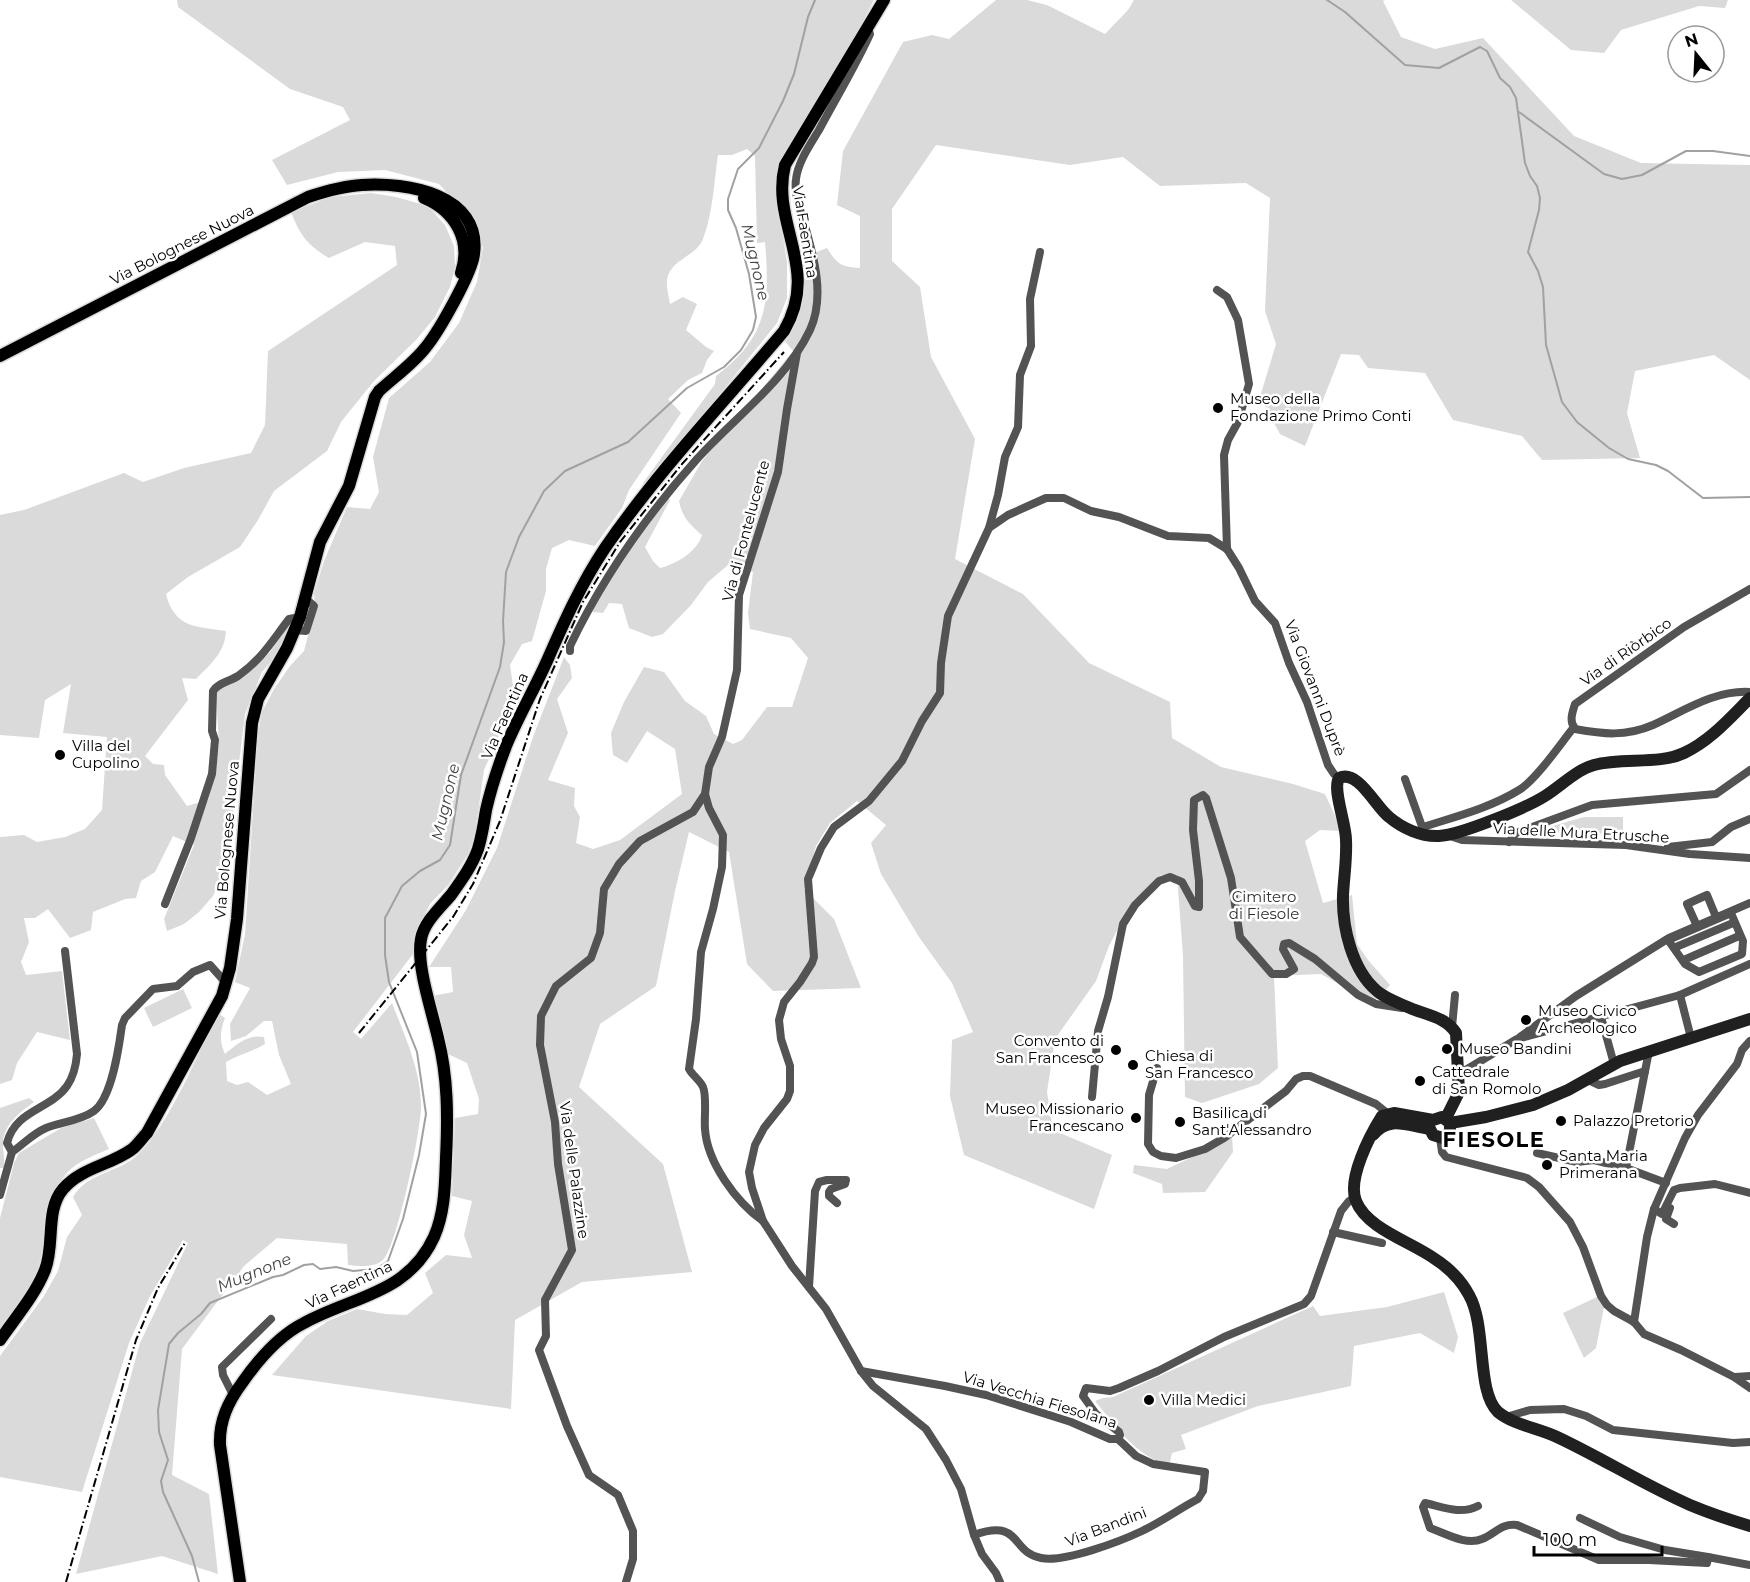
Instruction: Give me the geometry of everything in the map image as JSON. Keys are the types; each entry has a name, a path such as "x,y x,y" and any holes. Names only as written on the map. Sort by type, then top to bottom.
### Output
{"main road":[{"name":"Via Faentina","path":"240,1582 220,1438 221,1423 233,1395 272,1346 302,1323 376,1292 407,1275 433,1238 445,1187 447,1099 443,1058 422,968 421,937 430,920 452,894 478,849 491,788 507,745 562,626 593,567 631,513 784,331 792,318 796,306 799,278 781,191 782,174 788,159 884,0"},
{"name":"Via Bolognese Nuova","path":"0,357 308,196 345,187 386,185 436,203 448,212 462,234 464,259 448,311 425,349 375,397 349,486 320,542 306,598 295,630 258,699 252,723 237,919 222,996 147,1133 132,1150 79,1175 62,1190 55,1205 46,1268 37,1288 0,1340"},
{"path":"1339,778 1350,777 1358,781 1390,818 1406,828 1447,835 1479,825 1537,801 1578,773 1598,764 1681,755 1713,734 1750,698"},
{"name":"Via Giovanni Duprè","path":"1339,778 1335,788 1343,813 1346,842 1343,903 1352,952 1364,975 1376,990 1386,997 1444,1021 1452,1027"},
{"path":"1431,1125 1439,1117 1448,1120 1519,1110 1568,1090 1614,1064 1750,1019"},
{"path":"1431,1125 1433,1136 1440,1138 1448,1135 1451,1129 1448,1120 1459,1092 1457,1036 1452,1027"},
{"path":"1431,1125 1397,1113 1388,1118 1372,1137 1362,1158 1354,1182 1355,1199 1370,1220 1434,1258 1449,1270 1467,1292 1478,1318 1488,1396 1495,1409 1506,1417 1555,1436 1691,1506 1750,1526"}],"street":[{"name":"Via Faentina","path":"570,651 570,646 590,606 637,531 699,457 761,395 798,353 810,328 818,298 812,250 796,199 797,173 861,55 870,34 867,27"},
{"path":"1000,1582 982,1554 961,1489 946,1460 926,1430 873,1386 861,1371 826,1310 792,1266 762,1221 749,1172 759,1135 787,1099 790,1091 790,1066 781,1040 778,1020 783,1002 804,976 813,957 808,879 821,848 834,827 869,801 902,761 922,721 940,693 941,663 948,616 989,528 1005,457 1018,427 1020,375 1032,346 1030,299 1040,252"},
{"path":"1217,290 1227,297 1238,320 1249,384 1238,422 1228,440 1224,455 1227,549"},
{"name":"Via di Fontelucente","path":"705,794 710,767 722,737 737,670 739,595 778,472 798,353"},
{"path":"989,528 1008,515 1044,499 1064,498 1091,511 1119,517 1156,533 1180,538 1209,538 1227,549"},
{"name":"Via Giovanni Duprè","path":"1227,549 1255,601 1275,623 1289,663 1307,702 1328,765 1339,778"},
{"name":"Via di Riòrbico","path":"1424,831 1520,790 1545,764 1574,727 1572,713 1575,704 1684,627 1750,589"},
{"path":"295,630 306,631 314,606 306,598"},
{"path":"165,904 191,838 212,774 215,740 212,730 213,691 216,686 235,678 248,669 268,649 289,619 300,617"},
{"path":"1574,727 1608,735 1621,733 1652,726 1694,703 1736,692 1750,692"},
{"path":"1509,842 1516,833 1592,805 1716,794 1750,770"},
{"path":"1405,778 1424,831"},
{"path":"705,794 709,808 723,835 722,867 701,952 696,1019 689,1069 704,1088 707,1147 714,1164 749,1211 762,1221"},
{"name":"Via delle Palazzine","path":"626,1582 633,1559 633,1531 618,1495 589,1475 567,1426 539,1350 546,1336 545,1300 572,1250 558,1164 555,1122 540,1045 541,1016 556,986 591,958 600,933 604,889 619,864 640,841 693,812 705,794"},
{"path":"1092,1097 1098,1030 1108,997 1123,924 1135,904 1159,881 1170,877 1182,882 1195,906 1199,907 1199,881 1193,830 1194,800 1203,795 1232,878 1240,938 1272,974 1286,974 1293,969 1283,949 1284,944 1288,943 1315,959 1343,984 1367,1000 1382,1005 1412,1009"},
{"path":"1658,848 1712,842 1731,827 1750,819"},
{"name":"Via delle Mura Etrusche","path":"1447,835 1462,840 1658,848 1690,854 1750,858"},
{"path":"1696,926 1687,904 1707,895 1716,917"},
{"path":"1460,1074 1517,1040 1568,1002 1668,939 1750,903"},
{"path":"1668,939 1686,959 1700,967 1738,950 1741,943 1729,912"},
{"path":"1731,913 1743,941 1742,954 1699,972 1685,964 1668,939 1731,913"},
{"path":"1676,947 1733,923"},
{"path":"12,1152 7,1143 14,1126 66,1087 75,1071 77,1054 66,951"},
{"path":"1517,1040 1680,995 1750,964"},
{"path":"0,1195 12,1152 30,1137 46,1128 82,1117 95,1110 104,1099 125,1018 153,989 177,986 193,972 210,965 226,983"},
{"path":"1452,1027 1455,995"},
{"path":"1680,995 1691,1038"},
{"path":"1602,1017 1614,1064"},
{"path":"1634,1322 1642,1264 1654,1209 1685,1138 1698,1115 1737,1064 1742,1050 1750,1041"},
{"path":"1626,1168 1648,1051"},
{"path":"1157,1068 1149,1095 1148,1144 1154,1152 1161,1156 1176,1158 1205,1149 1244,1123 1286,1091 1296,1079 1303,1076 1310,1076 1376,1104 1388,1118"},
{"path":"1586,1079 1599,1085 1645,1071"},
{"path":"1440,1138 1442,1152 1446,1157 1527,1178 1539,1187 1570,1222 1583,1247 1601,1296 1614,1311 1634,1322 1644,1334 1734,1377 1750,1388"},
{"path":"1537,1153 1577,1162 1594,1160 1626,1168 1666,1183"},
{"path":"809,1287 815,1191 819,1182 846,1180 845,1185 831,1189 829,1192 829,1196 837,1203"},
{"path":"1654,1209 1662,1214 1674,1190 1680,1188 1715,1184 1750,1193"},
{"path":"1674,1190 1666,1219 1674,1224"},
{"name":"Via Vecchia Fiesolana","path":"861,1371 986,1395 1071,1422 1110,1439 1118,1439 1120,1434 1096,1414 1083,1396 1086,1388 1110,1391 1119,1388 1158,1371 1224,1336 1294,1308 1311,1296 1344,1206 1355,1199"},
{"path":"1333,1232 1382,1243"},
{"path":"233,1395 223,1375 222,1367 270,1319"},
{"path":"1734,1377 1750,1376"},
{"path":"1506,1417 1530,1410 1564,1409 1586,1416 1613,1430 1733,1443 1750,1442"},
{"name":"Via Bandini","path":"974,1535 989,1530 1005,1531 1014,1537 1023,1548 1040,1558 1061,1559 1143,1531 1198,1499 1203,1491 1205,1472 1153,1464 1136,1456 1118,1439"},
{"path":"1478,1506 1461,1511 1425,1503 1422,1507 1430,1528 1468,1541 1481,1540 1509,1524 1599,1560 1707,1563 1708,1557"},
{"path":"1580,1518 1620,1537 1665,1550 1750,1565"}],"green space":[{"path":"177,0 874,0 784,159 775,187 787,262 787,298 777,323 644,485 643,483 715,384 716,376 746,347 762,317 767,283 765,242 757,243 755,156 747,149 732,155 718,155 711,208 703,239 695,250 673,267 667,283 670,304 683,297 697,304 686,330 714,351 707,360 702,373 688,380 668,399 681,413 629,490 622,508 595,546 569,540 552,548 546,569 546,591 532,641 522,644 510,665 513,686 512,706 484,770 475,834 468,854 449,884 430,904 417,929 413,954 353,1032 361,1039 392,1003 418,1078 421,1104 413,1160 389,1250 379,1263 366,1266 348,1265 347,1244 277,1238 244,1266 182,1349 172,1475 209,1494 218,1574 162,1556 76,1574 140,1343 188,1243 183,1240 150,1296 129,1343 82,1492 0,1477 0,1356 44,1296 58,1271 67,1237 82,1215 73,1197 85,1183 126,1163 146,1146 181,1090 218,1013 225,1018 221,1036 225,1054 248,1038 264,1037 265,1044 226,1062 227,1081 237,1085 248,1082 267,1095 291,1084 279,1055 272,1021 264,1021 246,1036 231,1041 230,1024 250,988 235,982 245,934 258,734 262,712 274,689 304,651 315,609 314,593 324,561 347,507 370,509 379,492 373,457 389,398 430,362 459,323 477,282 483,247 469,216 439,184 385,170 338,172 287,185 272,160 350,120 343,107 290,89 178,7"},
{"name":"Cimitero di Fiesole","path":"996,0 1027,0 1047,5 1105,34 1128,10 1134,0 1385,0 1383,1 1401,37 1435,49 1483,38 1574,136 1641,163 1750,165 1750,380 1714,355 1635,371 1627,413 1640,458 1542,460 1522,436 1453,420 1425,373 1368,368 1359,355 1341,354 1305,446 1280,434 1260,397 1276,344 1265,311 1270,198 1246,183 1160,186 1123,157 1070,165 936,145 892,209 892,261 920,287 931,357 975,439 955,559 1023,594 1089,663 1170,702 1172,738 1221,767 1325,794 1342,831 1320,830 1305,841 1323,903 1352,895 1357,944 1390,985 1373,1003 1321,974 1274,976 1278,1068 1259,1084 1202,1103 1185,1097 1183,956 1177,875 1161,875 1129,907 1109,946 1096,981 1055,1039 1047,1092 1053,1130 1112,1155 1094,1209 964,1155 950,1096 952,1040 973,1032 952,983 919,937 881,874 871,843 886,825 857,801 830,823 816,846 804,889 834,919 861,988 773,991 747,964 729,852 689,832 656,986 600,1024 579,1087 663,1164 692,1272 582,1282 515,1320 511,1409 272,1375 306,1336 328,1321 357,1309 407,1315 433,1293 425,1273 446,1255 472,1258 464,1235 472,1201 452,1196 455,1118 478,1114 479,1099 467,1063 448,1054 432,996 453,992 451,967 429,967 466,910 497,848 533,737 564,657 570,665 572,678 557,699 568,733 548,780 575,788 574,806 580,817 576,843 593,849 620,840 682,794 675,749 647,731 627,763 613,755 611,733 624,702 644,667 664,672 685,701 706,716 714,734 733,744 742,740 767,707 792,707 808,658 791,638 750,629 748,613 753,572 728,565 708,582 691,605 663,634 652,637 629,628 622,604 609,603 603,613 592,612 616,568 666,497 670,500 645,547 653,561 660,568 673,564 696,547 702,535 687,520 679,501 702,461 793,351 785,341 801,311 804,290 804,257 827,248 840,264 860,268 860,216 837,205 843,151 903,42 932,35 949,39"},
{"path":"1511,0 1728,0 1725,8 1699,6 1621,30 1604,53 1571,50"},
{"path":"371,193 428,206 445,225 454,246 455,267 450,287 435,317 416,340 374,381 341,422 327,451 274,491 240,547 188,577 166,594 175,614 181,620 196,626 226,631 220,651 207,668 196,679 182,678 188,700 145,756 153,764 164,765 165,775 187,806 208,800 216,770 219,744 216,692 250,670 270,652 289,624 290,631 280,651 262,672 245,714 233,812 221,879 213,896 199,912 184,924 167,931 164,919 194,845 173,836 155,872 141,881 136,898 125,899 93,912 91,930 70,938 48,909 35,918 24,918 29,942 21,962 26,975 62,971 70,1040 37,1032 17,1063 12,1080 0,1084 0,837 24,835 37,842 65,837 85,829 102,810 107,737 63,733 71,684 45,700 39,738 0,735 0,515 24,510 124,473 143,482 184,468 251,453 265,425 268,351 397,265 395,246 365,242 329,258 305,239 291,212 331,197"},
{"path":"1584,817 1623,817 1623,834 1532,832"},
{"path":"183,989 192,1008 153,1027 144,1008"},
{"path":"29,1098 34,1102 18,1115 6,1131 3,1144 4,1168 0,1168 0,1108"},
{"path":"94,1118 109,1149 76,1165 62,1179 50,1206 39,1266 34,1280 0,1330 0,1218 14,1163 19,1153 61,1128"},
{"path":"1232,1136 1233,1152 1205,1192 1163,1193 1162,1184 1133,1173 1134,1165 1167,1169"},
{"path":"1444,1292 1458,1337 1454,1353 1420,1333 1354,1346 1351,1386 1258,1406 1181,1435 1186,1449 1172,1453 1169,1466 1136,1448 1095,1401 1113,1397 1313,1306 1320,1316 1387,1307"},
{"path":"1597,1297 1604,1307 1596,1348 1584,1358 1563,1313"}],"waterway":[{"name":"Mugnone","path":"199,1582 192,1556 163,1492 161,1481 168,1460 159,1432 158,1410 169,1344 210,1303 304,1265 313,1264 320,1269 336,1267 353,1271 376,1269 388,1261 403,1219 419,1155 426,1114 417,1052 389,982 385,955 385,918 402,886 420,871 440,860 450,845 461,775 500,667 504,642 506,572 519,537 544,491 565,471 628,442 687,388 724,367 741,350 753,330 756,317 749,274 736,228 728,210 728,199 738,169 759,148 783,101 794,74 808,17 815,0"},
{"path":"1327,0 1345,12 1405,65 1439,68 1480,47 1487,51 1500,78 1510,87 1516,98 1525,163 1537,186 1540,198 1528,252 1543,287 1546,345 1562,402 1577,422 1609,448 1628,459 1656,465 1668,471 1703,498 1750,497"},
{"path":"1519,112 1604,174 1622,179 1642,175 1686,151 1713,151 1750,156"}],"railway":[{"path":"359,1033 453,917 473,884 500,821 540,699 583,602 620,542 682,464 784,352"},
{"path":"66,1582 136,1340 158,1288 186,1241"}],"place":[{"name":"Museo della Fondazione Primo Conti","path":"1218,408"},
{"name":"Villa del Cupolino","path":"60,755"},
{"name":"Museo Civico Archeologico","path":"1526,1020"},
{"name":"Museo Bandini","path":"1447,1049"},
{"name":"Convento di San Francesco","path":"1116,1050"},
{"name":"Chiesa di San Francesco","path":"1133,1065"},
{"name":"Cattedrale di San Romolo","path":"1420,1081"},
{"name":"Museo Missionario Francescano","path":"1136,1118"},
{"name":"Palazzo Pretorio","path":"1561,1121"},
{"name":"Basilica di Sant'Alessandro","path":"1180,1122"},
{"name":"Santa Maria Primerana","path":"1547,1165"},
{"name":"Villa Medici","path":"1149,1400"}],"district":[{"name":"FIESOLE","path":"1494,1140"}]}
